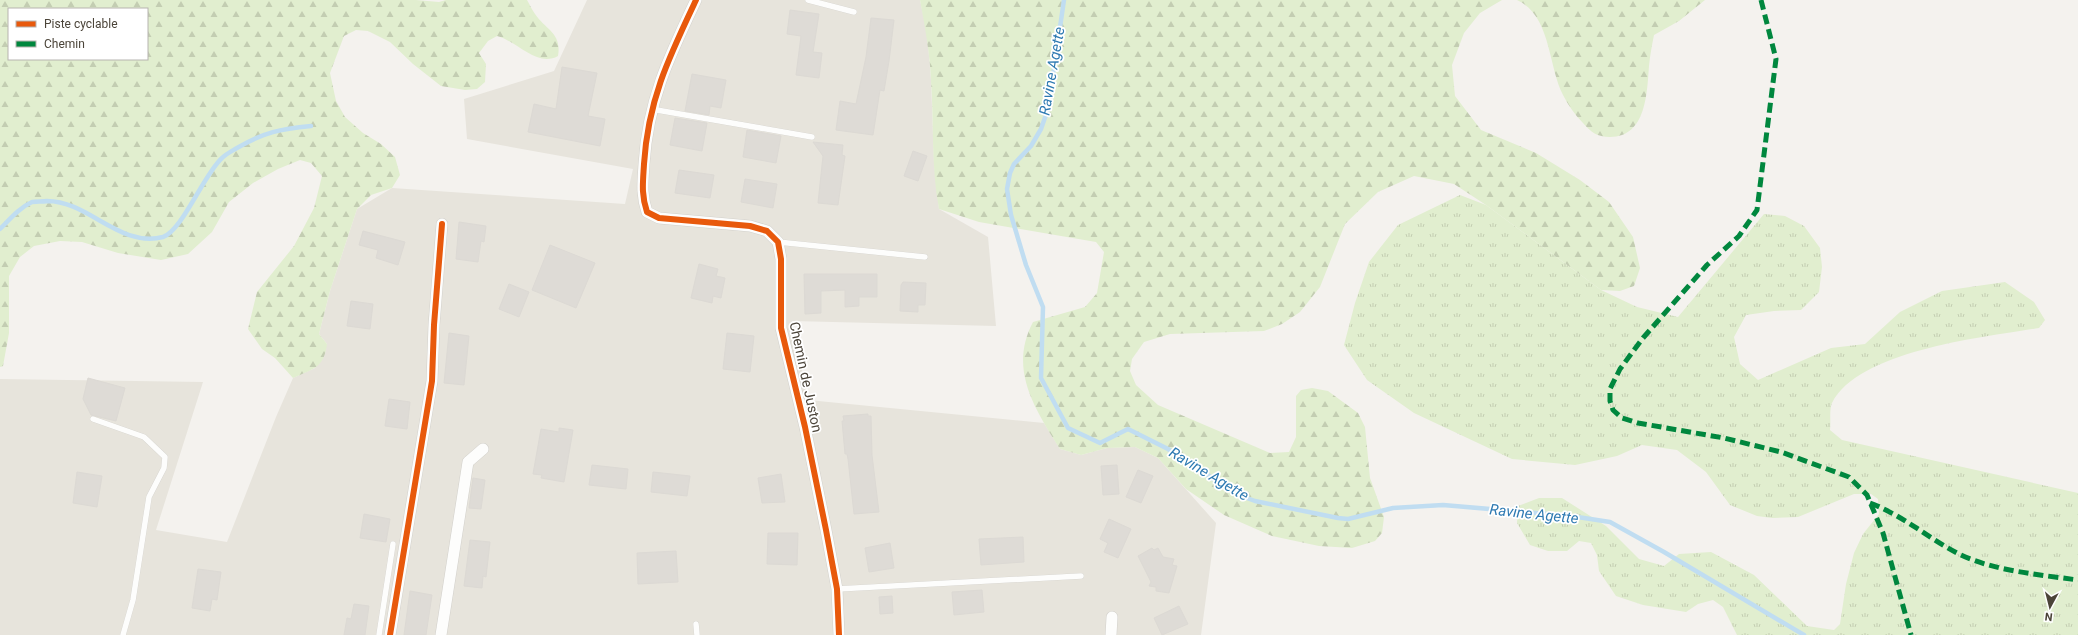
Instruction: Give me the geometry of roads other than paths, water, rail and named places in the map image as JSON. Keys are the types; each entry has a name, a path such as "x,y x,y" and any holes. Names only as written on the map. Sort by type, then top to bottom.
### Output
{"street":[{"path":"696,0 667,60 651,109 645,148 642,197 647,212 659,218 750,226 767,231 778,242"},
{"path":"390,635 432,381 434,325 442,224"},
{"name":"Chemin de Juston","path":"778,242 781,259 781,328 805,427 837,589 839,635"},
{"path":"441,635 468,462 483,449"},
{"path":"1111,635 1112,617"}],"lane":[{"path":"808,0 854,12"},
{"path":"651,109 812,137"},
{"path":"778,242 925,257"},
{"path":"92,419 144,437 165,457 164,468 149,497 133,600 123,635"},
{"path":"379,635 393,544"},
{"path":"837,589 1081,576"},
{"path":"696,624 697,635"}],"waterway":[{"name":"Ravine Agette","path":"1064,0 1048,109 1041,129 1031,146 1014,164 1010,173 1007,189 1011,215 1026,265 1043,307 1041,378 1068,428 1100,443 1128,429 1168,449 1236,494 1255,501 1338,518 1348,519 1393,508 1443,505 1571,516 1610,522 1664,552 1804,635"},
{"path":"0,229 27,204 32,202 47,201 62,203 77,208 132,236 147,239 163,237 170,233 178,224 208,176 225,155 264,135 291,128 311,126"}]}
